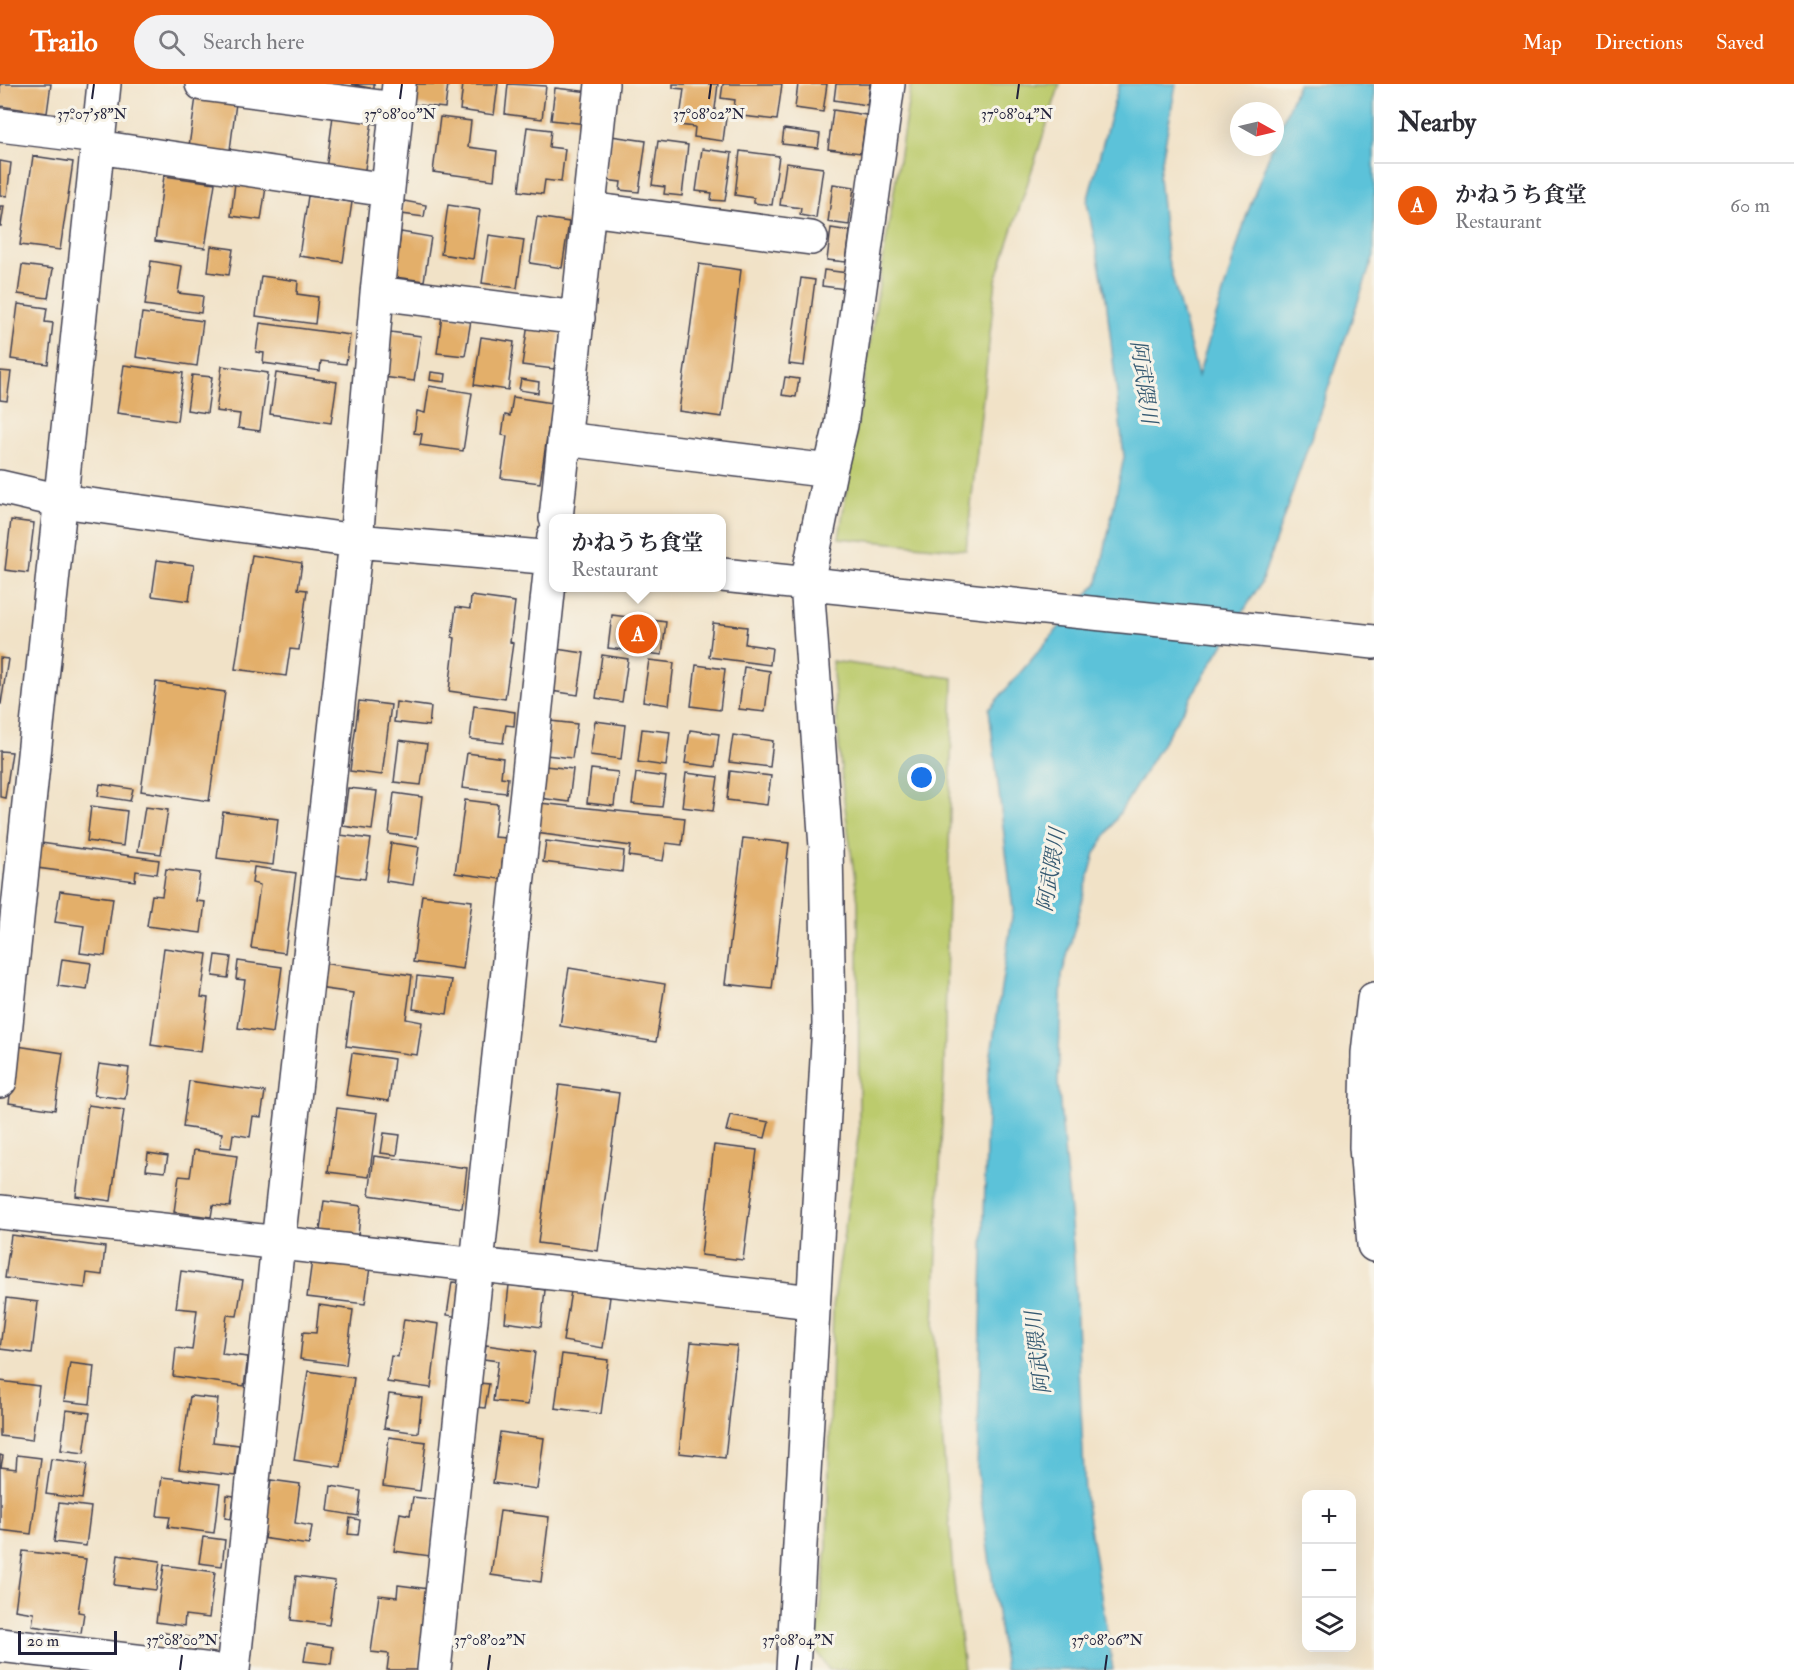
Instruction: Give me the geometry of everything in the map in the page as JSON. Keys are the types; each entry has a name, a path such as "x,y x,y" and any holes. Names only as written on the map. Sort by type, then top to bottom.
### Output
{"street":[{"path":"0,1081 12,845 61,501 104,84"},
{"path":"202,84 397,96 377,292 356,541 233,1670"},
{"path":"556,514 602,84"},
{"path":"793,1670 829,1024 821,585 830,471 841,425 888,84"},
{"path":"0,125 387,190"},
{"path":"589,209 811,238"},
{"path":"377,292 578,318"},
{"path":"564,439 830,471"},
{"path":"0,487 61,501 356,541 549,551"},
{"path":"726,575 1374,642"},
{"path":"434,1670 549,589"},
{"path":"1374,999 1368,1053 1366,1147 1374,1245"},
{"path":"0,1212 813,1302"},
{"path":"0,1645 212,1670"}],"green space":[{"path":"911,84 1060,84 996,280 966,550 839,538"},
{"path":"832,661 953,678 944,1070 934,1327 953,1573 964,1670 829,1670 816,1650 827,1547 833,1307 859,1131 858,902 843,793"}],"water":[{"name":"阿武隈川","path":"1119,84 1176,84 1159,177 1167,256 1198,376 1246,217 1269,156 1284,156 1284,118 1298,84 1374,84 1374,255 1261,583 1095,853 1062,975 1058,1082 1074,1257 1085,1496 1113,1670 1005,1670 977,1471 988,1074 1013,910 989,709 1098,582 1124,457 1106,298 1087,202"}],"building":[{"path":"0,84 51,84 47,113 0,106"},
{"path":"351,84 374,84 374,89"},
{"path":"412,84 448,84 445,108 409,104"},
{"path":"463,84 498,84 494,115 460,110"},
{"path":"508,84 546,86 542,119 505,114"},
{"path":"673,84 718,84 714,117 726,118 723,141 694,137 695,127 679,125 684,89 673,88"},
{"path":"723,84 782,84 777,120 733,115 735,100 721,98"},
{"path":"798,84 827,84 823,112 795,108"},
{"path":"836,84 870,84 867,105 834,100"},
{"path":"555,88 590,92 586,124 551,120"},
{"path":"196,97 236,103 229,158 188,153"},
{"path":"334,108 373,114 364,176 326,170"},
{"path":"833,110 866,115 861,153 828,149"},
{"path":"440,117 471,121 468,147 497,151 494,180 433,172"},
{"path":"527,127 551,130 549,147 565,149 561,182 545,180 543,194 519,191"},
{"path":"784,129 820,134 818,148 782,144"},
{"path":"611,136 646,141 639,192 620,190 621,182 605,180"},
{"path":"658,141 688,145 682,196 664,194 665,187 652,185"},
{"path":"702,149 732,153 725,201 711,200 712,193 696,191"},
{"path":"740,151 779,156 772,205 754,203 754,198 735,195"},
{"path":"33,156 73,162 60,250 20,245"},
{"path":"0,161 11,163 7,196 0,195"},
{"path":"786,163 823,168 816,218 800,215 801,208 780,205"},
{"path":"164,176 215,183 205,248 155,241"},
{"path":"235,183 266,187 261,220 231,216"},
{"path":"833,184 854,187 849,225 828,222"},
{"path":"308,196 352,202 343,262 299,256"},
{"path":"404,201 426,205 424,217 402,214"},
{"path":"448,205 480,210 473,259 441,254"},
{"path":"0,206 4,206 1,226 0,226"},
{"path":"537,217 569,222 562,268 530,263"},
{"path":"831,228 850,231 846,262 827,260"},
{"path":"401,232 431,237 424,281 395,277"},
{"path":"489,235 524,240 517,288 482,283"},
{"path":"211,246 233,249 229,275 208,272"},
{"path":"151,261 182,266 178,293 203,296 201,313 145,305"},
{"path":"699,264 741,270 722,417 679,411"},
{"path":"22,265 53,269 48,298 18,294"},
{"path":"824,270 848,273 846,289 822,286"},
{"path":"261,276 298,281 297,294 318,297 315,324 256,316"},
{"path":"801,278 815,280 804,366 789,364"},
{"path":"18,304 47,308 45,322 53,323 48,364 11,359"},
{"path":"142,313 203,321 197,366 136,357"},
{"path":"442,315 471,320 465,356 437,353"},
{"path":"260,323 350,335 346,364 321,361 320,371 263,363 264,353 256,352"},
{"path":"528,324 560,329 554,369 522,365"},
{"path":"390,332 421,336 414,381 383,377"},
{"path":"481,337 514,342 508,390 474,385"},
{"path":"124,365 183,373 177,421 117,413"},
{"path":"222,366 268,373 260,431 238,428 240,414 216,411"},
{"path":"0,371 11,372 7,401 0,400"},
{"path":"431,372 446,374 445,382 430,380"},
{"path":"276,373 337,382 331,423 270,414"},
{"path":"192,375 212,377 207,413 187,410"},
{"path":"785,377 799,379 796,397 782,395"},
{"path":"521,379 539,382 538,393 519,390"},
{"path":"429,386 472,393 463,451 420,445 422,434 414,433 417,411 425,413"},
{"path":"513,397 552,403 540,483 501,478 507,436 502,435 505,415 510,416"},
{"path":"11,520 34,523 28,573 5,570"},
{"path":"252,555 302,563 298,589 307,590 299,650 290,649 286,676 235,669"},
{"path":"157,560 194,565 189,601 152,596"},
{"path":"471,596 515,602 510,642 513,643 505,699 449,691 456,607 470,609"},
{"path":"612,615 666,622 662,655 608,648"},
{"path":"713,623 747,627 745,644 772,648 770,665 709,657"},
{"path":"556,649 584,653 578,695 551,691"},
{"path":"602,655 628,659 622,702 596,698"},
{"path":"0,658 8,659 1,704 0,704"},
{"path":"649,660 674,663 669,705 643,701"},
{"path":"696,665 725,669 720,710 691,706"},
{"path":"744,667 770,671 765,712 739,709"},
{"path":"156,682 225,692 209,801 141,791"},
{"path":"359,701 391,705 382,775 350,771"},
{"path":"396,702 431,707 429,726 394,722"},
{"path":"474,706 515,712 514,726 506,725 503,743 470,739"},
{"path":"550,721 577,724 572,758 546,755"},
{"path":"595,721 625,725 621,759 590,755"},
{"path":"642,729 670,732 666,766 638,762"},
{"path":"690,730 719,734 715,767 685,763"},
{"path":"733,735 773,741 770,767 729,762"},
{"path":"399,740 427,744 421,785 394,782"},
{"path":"0,751 12,752 5,798 0,797"},
{"path":"467,753 503,758 501,777 508,778 506,793 462,788"},
{"path":"545,766 573,769 569,802 540,798"},
{"path":"591,769 618,772 614,806 587,803"},
{"path":"730,771 771,776 767,805 727,800"},
{"path":"636,773 666,777 662,807 632,804"},
{"path":"686,773 718,777 713,811 682,807"},
{"path":"100,784 133,789 130,801 98,796"},
{"path":"348,788 377,791 372,830 343,826"},
{"path":"394,793 422,797 417,838 389,834"},
{"path":"465,800 498,804 494,837 506,838 500,879 455,873"},
{"path":"539,803 685,818 682,845 666,843 663,861 629,856 631,846 536,833"},
{"path":"91,806 127,811 123,846 87,841"},
{"path":"145,807 168,810 161,854 138,851"},
{"path":"223,812 278,819 273,865 217,858"},
{"path":"340,835 371,839 365,879 334,875"},
{"path":"743,838 789,843 772,989 725,984"},
{"path":"546,841 624,851 622,872 543,862"},
{"path":"41,843 159,860 157,874 136,871 135,881 37,868"},
{"path":"391,843 419,847 413,885 386,881"},
{"path":"254,867 296,873 285,953 251,948 260,885 252,883"},
{"path":"166,869 200,873 196,901 205,902 201,933 147,926 152,895 162,896"},
{"path":"60,891 113,898 105,956 80,953 84,926 55,922"},
{"path":"422,895 472,901 463,969 413,962"},
{"path":"164,948 207,954 201,997 208,998 201,1052 151,1045"},
{"path":"216,955 231,957 228,978 213,976"},
{"path":"62,959 91,963 87,990 58,986"},
{"path":"238,961 282,967 273,1033 238,1028 245,980 236,979"},
{"path":"321,963 412,975 406,1019 422,1022 417,1055 346,1046 353,993 318,988"},
{"path":"569,968 665,984 656,1042 560,1026"},
{"path":"417,976 452,980 447,1014 413,1009"},
{"path":"17,1046 63,1053 55,1110 9,1103"},
{"path":"352,1053 394,1059 389,1101 346,1095"},
{"path":"99,1064 129,1068 125,1099 94,1095"},
{"path":"189,1081 265,1092 261,1117 253,1116 250,1137 233,1134 231,1148 220,1147 222,1133 183,1127"},
{"path":"559,1085 619,1093 598,1251 538,1243"},
{"path":"88,1105 124,1110 111,1201 76,1196"},
{"path":"337,1108 378,1113 369,1177 328,1172"},
{"path":"730,1115 769,1122 765,1138 726,1131"},
{"path":"384,1133 400,1135 397,1155 381,1153"},
{"path":"714,1145 757,1150 743,1260 701,1255"},
{"path":"194,1150 237,1156 230,1207 213,1205 211,1217 174,1212 179,1176 190,1177"},
{"path":"148,1153 168,1156 165,1172 146,1170"},
{"path":"374,1156 467,1168 462,1208 369,1195"},
{"path":"324,1201 361,1206 358,1236 320,1231"},
{"path":"11,1235 105,1247 102,1275 87,1273 85,1288 5,1278"},
{"path":"312,1260 370,1267 365,1304 307,1297"},
{"path":"181,1271 243,1280 237,1316 227,1315 222,1354 248,1357 244,1386 173,1376 176,1348 192,1350 197,1310 176,1308"},
{"path":"452,1282 463,1283 459,1317 447,1315"},
{"path":"509,1285 545,1290 541,1327 505,1322"},
{"path":"571,1291 610,1297 603,1348 563,1341"},
{"path":"6,1298 38,1302 32,1353 0,1349"},
{"path":"319,1305 353,1310 346,1365 300,1359 303,1332 316,1333"},
{"path":"404,1319 439,1324 431,1388 387,1382 391,1356 398,1357"},
{"path":"691,1342 737,1346 725,1458 679,1453"},
{"path":"486,1345 535,1352 528,1405 493,1401 498,1361 484,1359"},
{"path":"562,1354 608,1360 601,1414 555,1408"},
{"path":"70,1363 94,1366 90,1404 64,1401"},
{"path":"308,1371 354,1378 341,1467 294,1460"},
{"path":"0,1381 39,1386 32,1440 0,1436"},
{"path":"479,1383 489,1384 485,1408 476,1407"},
{"path":"389,1394 422,1398 418,1433 384,1428"},
{"path":"190,1396 218,1399 213,1442 239,1445 235,1476 179,1469"},
{"path":"66,1410 90,1413 84,1453 61,1450"},
{"path":"500,1432 544,1438 537,1489 493,1483"},
{"path":"389,1437 426,1442 420,1491 383,1486"},
{"path":"0,1455 3,1456 1,1467 16,1469 17,1455 41,1458 31,1534 0,1530"},
{"path":"51,1459 87,1464 82,1499 46,1494"},
{"path":"162,1477 220,1484 214,1533 168,1527 170,1517 157,1516"},
{"path":"271,1480 300,1484 295,1523 312,1526 309,1545 262,1538"},
{"path":"331,1486 361,1491 358,1516 328,1511"},
{"path":"227,1495 234,1496 231,1519 225,1518"},
{"path":"413,1497 438,1500 430,1556 394,1551 400,1513 410,1515"},
{"path":"59,1503 91,1507 86,1546 54,1542"},
{"path":"500,1511 549,1517 541,1582 491,1575"},
{"path":"350,1518 360,1520 358,1535 348,1534"},
{"path":"203,1537 225,1540 222,1566 199,1563"},
{"path":"23,1551 86,1559 78,1612 84,1613 81,1633 32,1626 34,1613 15,1610"},
{"path":"118,1555 160,1561 156,1590 114,1585"},
{"path":"164,1565 215,1572 209,1618 185,1615 184,1626 156,1622"},
{"path":"296,1576 335,1581 329,1625 291,1620"},
{"path":"398,1585 429,1589 419,1670 387,1670 389,1654 371,1652 379,1595 397,1597"},
{"path":"159,1632 189,1637 187,1654 157,1650"},
{"path":"307,1643 333,1647 331,1664 304,1661"}],"place":[{"name":"かねうち食堂","path":"638,634"}]}
